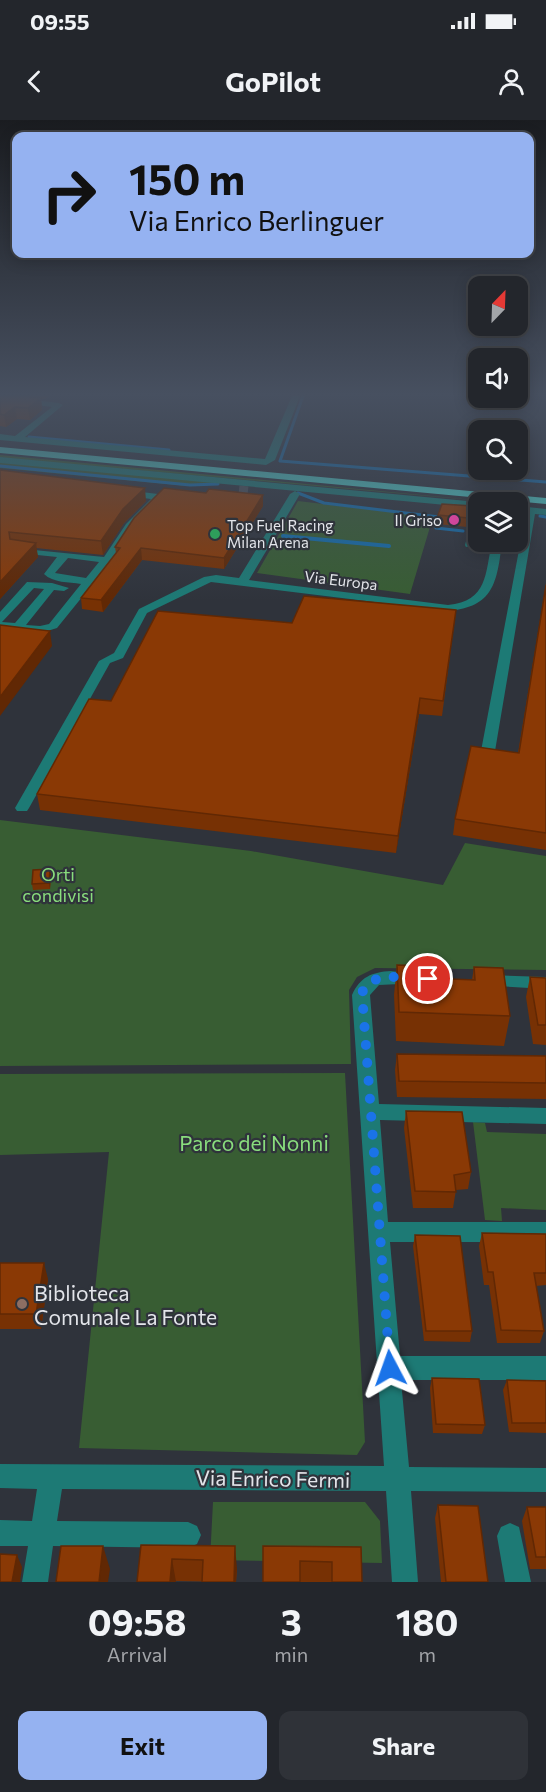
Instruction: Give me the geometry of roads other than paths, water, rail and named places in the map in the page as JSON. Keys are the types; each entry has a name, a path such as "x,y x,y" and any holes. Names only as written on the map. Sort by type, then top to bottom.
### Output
{"highway":[{"path":"109,464 366,485 546,503"},
{"path":"209,464 358,475 546,494"}],"street":[{"path":"36,464 240,488 390,497 396,503 442,505 468,511"},
{"path":"240,488 261,492 273,491"},
{"path":"0,625 41,630 51,627 106,560 132,523 158,496 113,492"},
{"path":"243,581 289,498"},
{"path":"528,511 546,512"},
{"path":"488,751 531,511"},
{"path":"17,549 106,560"},
{"name":"Via Europa","path":"21,808 105,661 119,655 143,611 210,578 448,608 463,607 475,604 484,596 495,552"},
{"path":"65,555 49,576 85,586"},
{"path":"0,619 31,584 85,586"},
{"path":"18,627 52,586"},
{"path":"405,1582 381,1232 361,995 366,985 381,978 428,979"},
{"path":"463,981 546,983"},
{"path":"371,1112 546,1116"},
{"path":"381,1232 546,1232"},
{"path":"390,1368 546,1368"},
{"name":"Via Enrico Fermi","path":"0,1476 546,1480"},
{"path":"35,1582 51,1476"},
{"path":"0,1533 188,1535"},
{"path":"510,1536 518,1582"}],"waterway":[{"path":"321,464 546,482"},
{"path":"0,466 190,485 218,484"},
{"path":"298,493 324,503 439,517 436,528 463,531"},
{"path":"540,516 546,517"},
{"path":"283,536 389,546"}],"tunnel":[{"path":"239,490 249,491"}],"place":[{"name":"Il Griso","path":"454,520"},
{"name":"Top Fuel Racing Milan Arena","path":"215,534"},
{"name":"Biblioteca Comunale La Fonte","path":"22,1304"}],"park label":[{"name":"Orti condivisi","path":"58,884"},
{"name":"Parco dei Nonni","path":"254,1142"}]}
